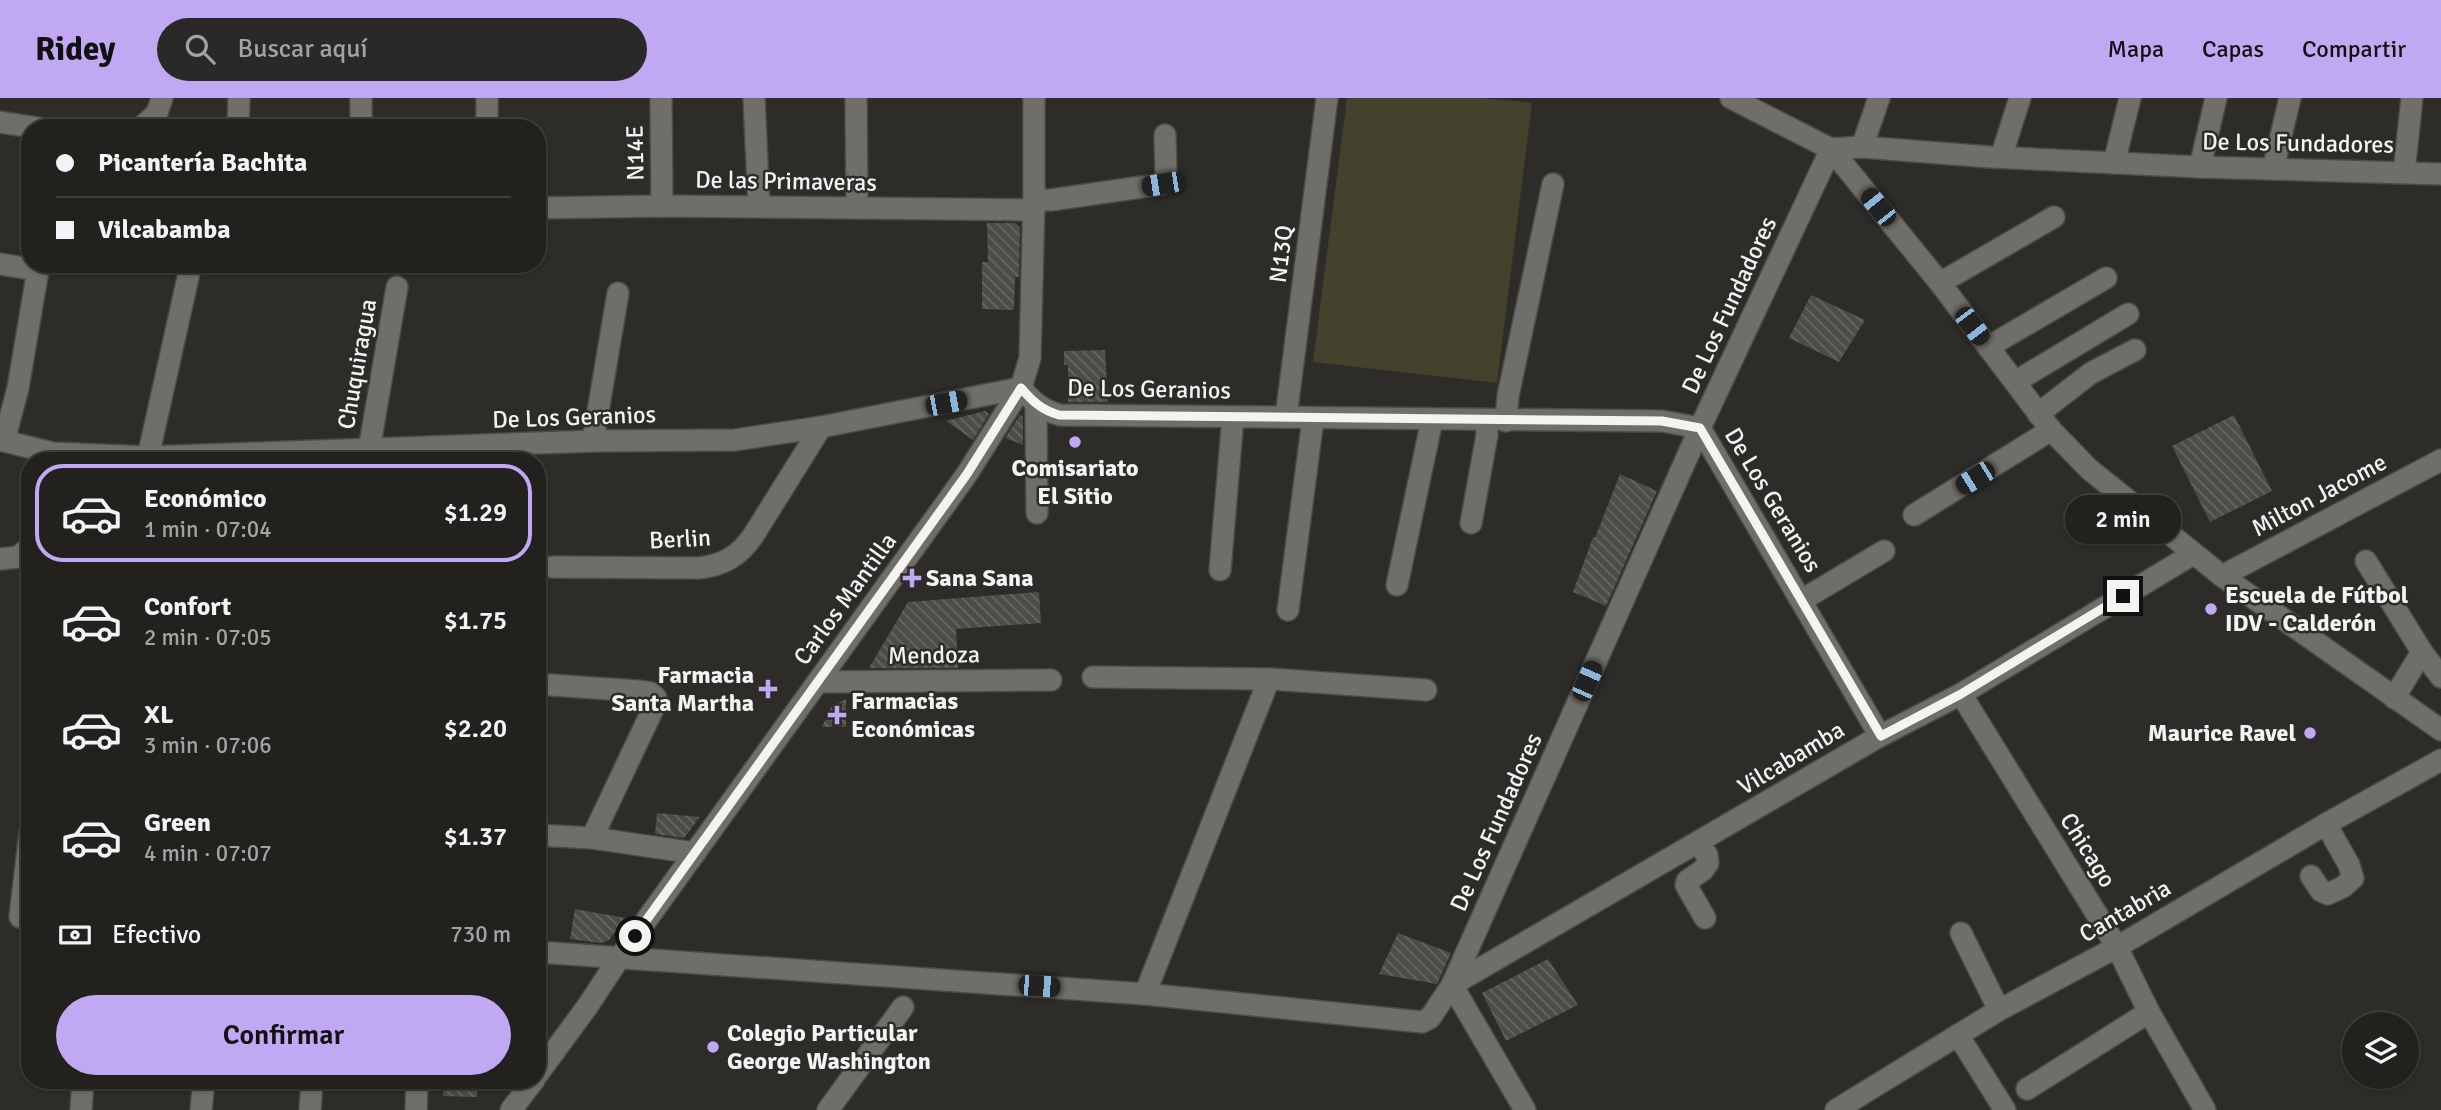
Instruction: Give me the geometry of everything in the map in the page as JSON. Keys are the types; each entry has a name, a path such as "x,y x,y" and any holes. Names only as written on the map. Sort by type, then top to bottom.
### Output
{"street":[{"path":"151,119 157,113 162,98"},
{"path":"238,119 239,98"},
{"path":"360,119 361,98"},
{"path":"487,98 487,119"},
{"name":"N14E","path":"661,98 662,206"},
{"path":"754,98 759,207"},
{"path":"856,98 857,208"},
{"name":"Carlos Mantilla","path":"546,1063 967,474 1021,388 1030,358 1034,98"},
{"name":"N13Q","path":"1286,417 1327,98"},
{"path":"1731,98 1831,149 1940,284 2045,422 2089,469 2222,576 2441,730"},
{"path":"1862,147 1879,98"},
{"path":"1996,157 2007,98"},
{"path":"1996,157 2020,98"},
{"path":"2114,163 2130,98"},
{"path":"2200,167 2216,98"},
{"path":"2273,169 2290,98"},
{"path":"2404,172 2412,98"},
{"path":"0,122 21,125"},
{"name":"De las Primaveras","path":"546,208 1034,205 1051,200 1162,184 1166,176 1165,135"},
{"name":"De Los Fundadores","path":"1145,994 1422,1022 1430,1018 1452,985 1700,428 1831,149 1862,147 2114,163 2441,174"},
{"path":"1471,523 1487,435 1508,396 1553,184"},
{"path":"1940,284 2054,217"},
{"path":"0,264 21,266"},
{"path":"2,440 18,388 38,273"},
{"path":"149,452 189,273"},
{"path":"1988,347 2106,278"},
{"name":"Chuquiragua","path":"369,450 397,287"},
{"path":"593,442 618,293"},
{"path":"2015,382 2128,314"},
{"path":"1914,515 2045,422 2091,373 2135,350"},
{"name":"De Los Geranios","path":"341,452 593,442 735,440 1021,388 1036,405 1046,412 1059,415 1662,421 1700,428 1881,736"},
{"path":"1036,405 1037,513"},
{"path":"1220,570 1233,417"},
{"path":"1288,610 1314,419"},
{"path":"1397,585 1432,420"},
{"name":"Berlin","path":"553,567 699,568 716,566 731,560 744,550 821,426"},
{"name":"De Los Geranios","path":"2,440 39,452"},
{"name":"Milton Jacome","path":"2222,576 2441,460"},
{"path":"1802,600 1884,551"},
{"path":"0,559 21,554"},
{"name":"Vilcabamba","path":"1452,985 1881,736 1961,694 2193,554"},
{"path":"2366,561 2422,652 2441,677"},
{"path":"2394,698 2422,652"},
{"path":"1093,677 1269,679 1426,690"},
{"path":"546,953 1145,994 1269,679"},
{"name":"Mendoza","path":"818,682 1051,680"},
{"path":"546,685 651,692 656,698 592,838"},
{"name":"Chicago","path":"1961,694 2117,947 2149,1012 2205,1110"},
{"name":"Cantabria","path":"1842,1109 1999,1010 2117,947 2441,760"},
{"path":"2311,876 2321,891 2328,894 2343,887 2353,878 2349,865 2326,824"},
{"path":"546,835 592,838 695,853"},
{"path":"1698,844 1707,855 1708,863 1687,881 1686,885 1704,918"},
{"path":"17,917 21,891"},
{"path":"1961,933 1999,1010"},
{"path":"1452,985 1525,1110"},
{"path":"828,1110 903,1007"},
{"path":"2026,1089 2149,1012"},
{"path":"1958,1035 2005,1110"},
{"path":"81,1110 82,1089"},
{"path":"201,1110 203,1089"},
{"path":"310,1110 311,1089"},
{"path":"416,1110 417,1089"},
{"path":"512,1110 527,1089"}],"shaded area":[{"path":"1347,98 1485,98 1532,103 1497,383 1313,362"}],"building":[{"path":"987,223 1015,223 1020,227 1019,277 1015,277 1014,310 982,309 982,262 988,262"},
{"path":"1811,295 1865,320 1839,362 1789,338"},
{"path":"1105,350 1108,402 1068,402 1068,365 1064,365 1064,351"},
{"path":"985,411 989,414 973,440 946,421"},
{"path":"1020,415 1023,417 1023,445 1005,438"},
{"path":"2234,415 2272,491 2210,522 2172,446"},
{"path":"1620,474 1657,491 1606,606 1573,592"},
{"path":"1039,592 1041,623 956,629 958,668 869,668 908,602"},
{"path":"846,699 846,727 822,727 832,706"},
{"path":"657,813 700,817 684,838 655,834"},
{"path":"575,909 625,918 609,940 601,943 570,939"},
{"path":"1398,933 1451,953 1437,984 1379,974"},
{"path":"1548,959 1578,1005 1506,1041 1482,993"},
{"path":"443,1089 477,1089 477,1097 443,1096"}],"place":[{"name":"Comisariato El Sitio","path":"1075,442"},
{"name":"Sana Sana","path":"912,578"},
{"name":"Escuela de Fútbol IDV - Calderón","path":"2211,609"},
{"name":"Farmacia Santa Martha","path":"768,689"},
{"name":"Farmacias Económicas","path":"837,715"},
{"name":"Maurice Ravel","path":"2310,733"},
{"name":"Colegio Particular George Washington","path":"713,1047"}],"route":[{"path":"635,936 967,474 1021,388 1036,405 1046,412 1059,415 1662,421 1700,428 1881,736 1961,694 2123,596"}]}
